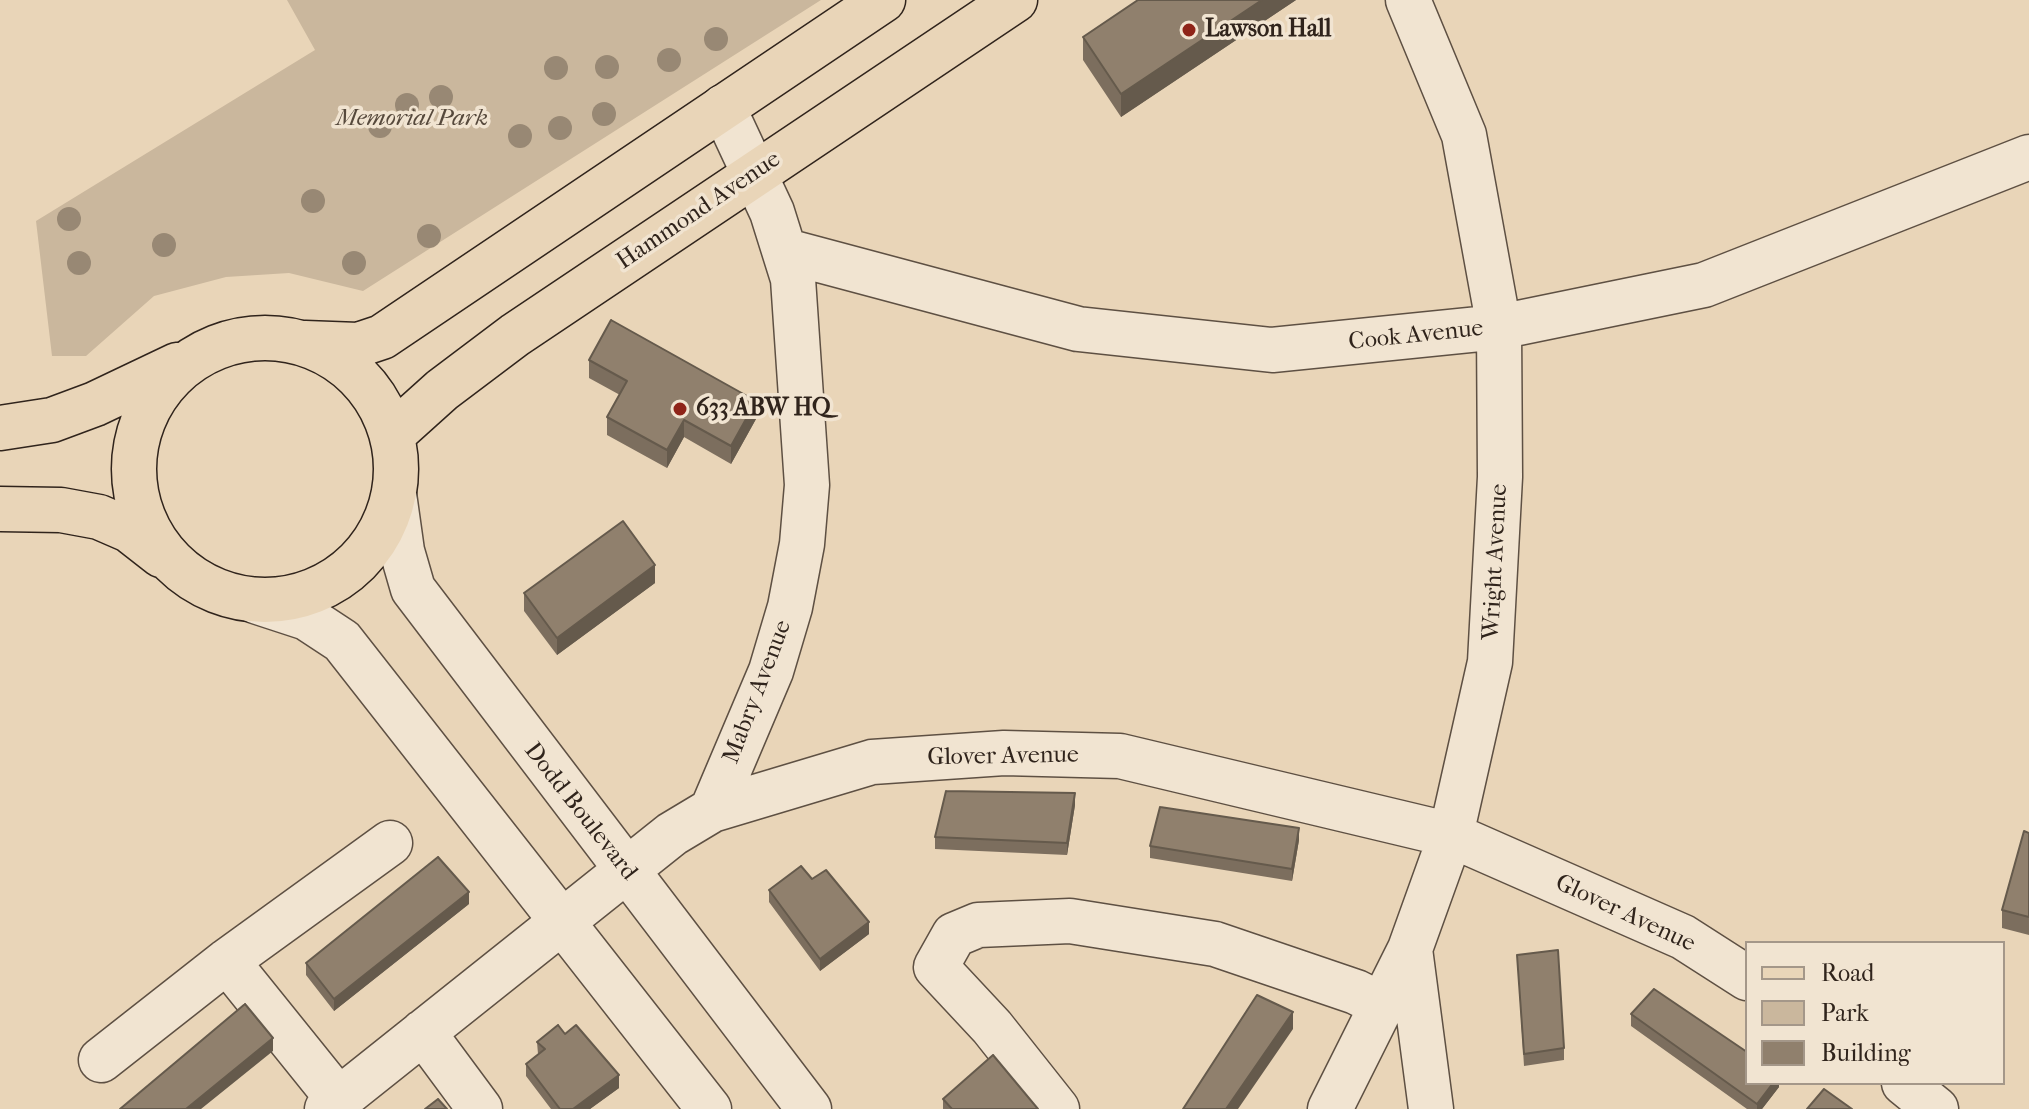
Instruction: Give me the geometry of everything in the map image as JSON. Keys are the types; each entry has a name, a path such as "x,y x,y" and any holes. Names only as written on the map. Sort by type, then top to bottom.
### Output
{"main road":[{"path":"0,428 52,420 95,404 231,341 267,336 303,342 358,345 382,337 883,0"},
{"name":"Hammond Avenue","path":"392,435 442,390 503,344 1015,0"},
{"path":"0,509 61,510 99,517 129,530 196,582 224,595 255,601 293,598 329,585 349,569 381,530 394,494 397,464 392,435 374,394 343,362 303,342"},
{"path":"171,563 148,530 135,492 134,452 145,414 167,380 197,355"}],"street":[{"name":"Wright Avenue","path":"1330,1109 1410,949 1451,835 1490,662 1500,477 1499,327 1464,135 1408,0"},
{"name":"Mabry Avenue","path":"712,810 771,671 790,607 802,544 807,485 793,279 786,251 755,174 723,107"},
{"name":"Cook Avenue","path":"786,251 1078,329 1174,342 1272,350 1499,327 1704,285 2029,157"},
{"name":"Dodd Boulevard","path":"394,494 402,551 413,589 809,1109"},
{"path":"255,601 307,618 342,641 709,1109"},
{"name":"Glover Avenue","path":"333,1104 672,834 712,810 872,762 1004,753 1120,756 1451,835 1683,937 1745,977"},
{"path":"101,1060 227,961 390,843"},
{"path":"1057,1109 992,1027 936,967 954,935 978,925 1070,921 1215,944 1356,992 1382,1005"},
{"path":"1410,949 1431,1109"},
{"path":"227,961 333,1104"},
{"path":"423,1032 480,1109"},
{"path":"1906,1085 1936,1109"}],"green space":[{"name":"Memorial Park","path":"287,0 821,0 363,291 289,273 226,277 154,296 86,356 52,356 36,221 315,50"}],"building":[{"name":"Lawson Hall","path":"1138,0 1262,0 1121,94 1083,37"},
{"name":"633 ABW HQ","path":"611,320 756,401 731,446 684,420 667,450 607,417 627,381 589,360"},
{"path":"623,521 655,565 557,638 524,593"},
{"path":"946,791 1075,793 1067,843 935,837"},
{"path":"1160,807 1299,828 1292,869 1150,846"},
{"path":"2024,831 2029,833 2029,917 2002,910"},
{"path":"438,857 469,892 334,999 306,963"},
{"path":"801,866 812,879 826,870 869,922 820,959 769,890"},
{"path":"1558,950 1564,1048 1524,1054 1517,955"},
{"path":"1654,989 1745,1051 1745,1085 1771,1085 1757,1104 1631,1014"},
{"path":"1257,995 1293,1012 1226,1109 1183,1109"},
{"path":"245,1004 273,1038 186,1109 120,1109"},
{"path":"558,1025 565,1034 576,1025 619,1075 573,1109 560,1109 526,1064 545,1049 537,1042"},
{"path":"993,1055 1038,1109 952,1109 943,1099"},
{"path":"1824,1089 1852,1109 1807,1109"},
{"path":"438,1099 447,1109 425,1109"}],"place":[{"name":"Lawson Hall","path":"1189,30"},
{"name":"633 ABW HQ","path":"680,409"}]}
